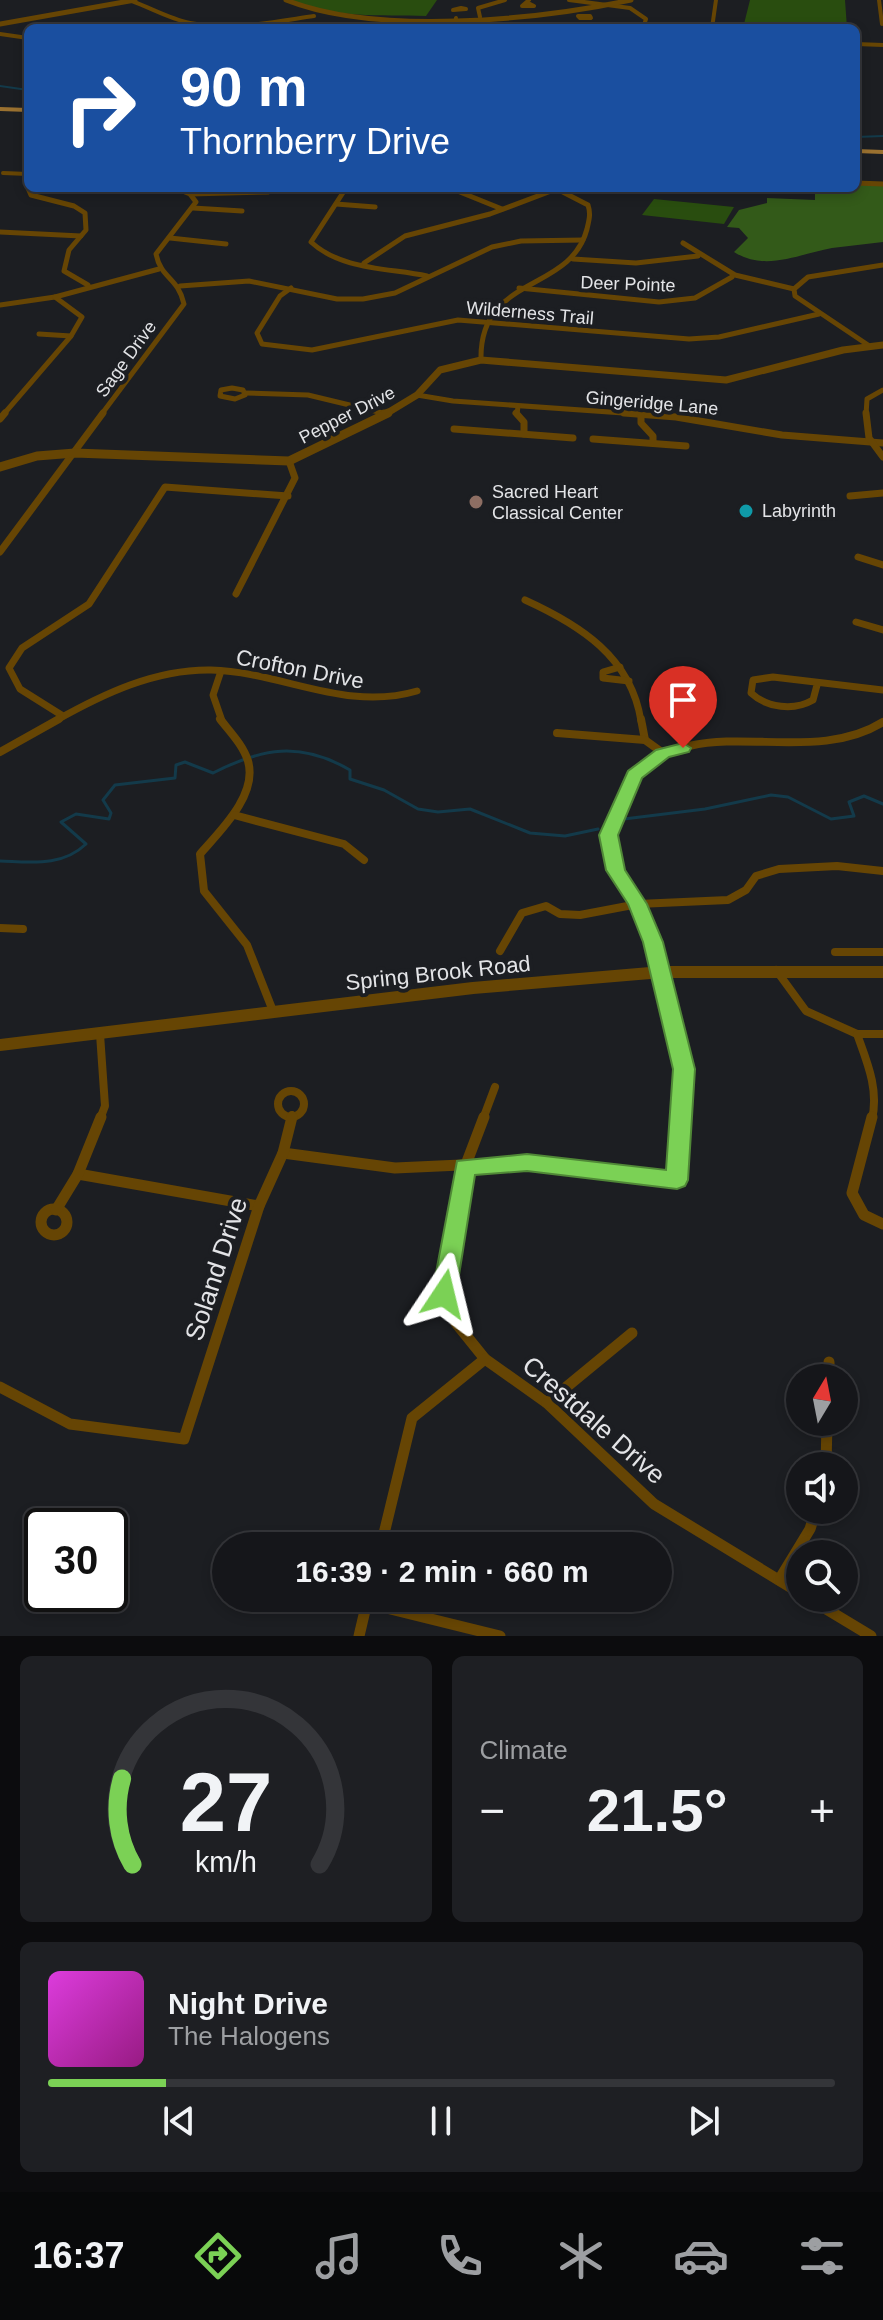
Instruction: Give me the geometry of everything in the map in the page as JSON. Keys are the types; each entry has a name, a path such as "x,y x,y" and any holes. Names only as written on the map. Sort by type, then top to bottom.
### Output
{"main road":[{"path":"0,110 24,111"},
{"path":"860,152 883,153"}],"street":[{"path":"0,24 134,0 189,23 204,24"},
{"path":"286,0 303,9 331,14 456,18 583,12 631,0"},
{"path":"487,0 493,2"},
{"path":"465,10 478,10 505,0"},
{"path":"569,0 614,5 640,12 646,19 644,24"},
{"path":"713,24 716,0"},
{"path":"879,0 882,24"},
{"path":"478,10 480,17"},
{"path":"583,12 590,16"},
{"path":"249,24 314,16"},
{"path":"455,24 456,18"},
{"path":"0,34 24,37"},
{"path":"860,44 883,45"},
{"path":"3,173 24,174"},
{"path":"860,183 883,184"},
{"path":"30,192 31,195 74,206 85,213 86,230 69,250 64,271 88,285"},
{"path":"185,192 212,192"},
{"path":"344,192 311,242 318,251 337,259 428,276"},
{"path":"460,192 502,209"},
{"path":"364,263 405,236 502,209 547,192"},
{"path":"481,360 479,339 484,321 518,288 573,259 583,240 591,213 588,205 564,192"},
{"path":"190,194 196,202 193,208 156,254 159,269 180,286 249,281 337,299 363,299 395,293 492,247 521,241 583,240"},
{"path":"336,204 375,207"},
{"path":"193,208 242,211"},
{"path":"0,232 81,236"},
{"path":"170,238 226,244"},
{"path":"683,243 732,277 794,289"},
{"path":"573,259 614,265 659,264 698,256"},
{"path":"794,289 808,277 883,265"},
{"path":"0,305 55,297 88,285 159,269"},
{"name":"Deer Pointe","path":"518,288 659,302 695,298 732,277"},
{"name":"Sage Drive","path":"0,552 184,304 180,286"},
{"name":"Wilderness Trail","path":"291,288 280,296 257,333 262,344 285,351 312,353 414,325 484,321 689,339 719,337 819,314"},
{"path":"794,289 795,296 868,345"},
{"path":"0,419 71,336 82,317 55,297"},
{"path":"39,334 71,336"},
{"name":"Pepper Drive","path":"0,467 37,456 75,453 289,461 387,414 417,395 440,370 481,360 726,380 752,377 835,351 883,345"},
{"path":"883,390 867,399 865,419 869,442 883,457"},
{"path":"245,393 308,395 387,414"},
{"name":"Gingeridge Lane","path":"417,395 883,443"},
{"path":"518,406 516,414 524,422 524,434"},
{"path":"641,416 641,423 653,436 653,443"},
{"name":"Gingeridge Lane","path":"454,429 573,438"},
{"name":"Gingeridge Lane","path":"593,439 686,446"},
{"path":"236,594 288,496 295,478 289,461"},
{"path":"63,716 20,689 9,668 22,648 89,604 165,487 288,496"},
{"path":"850,496 883,493"},
{"path":"858,557 883,565"},
{"path":"525,600 567,621 620,667 635,692 645,740 663,753"},
{"path":"856,622 883,630"},
{"path":"620,667 603,672 603,678 629,681"},
{"name":"Crofton Drive","path":"0,752 63,716 140,681 185,671 250,673 364,701 397,700 417,691"},
{"path":"221,671 213,694 221,722 246,756 249,780 234,815 200,854 204,891 247,945 273,1011"},
{"path":"817,685 813,700 798,705 763,702 751,693 753,680 761,678 799,679 817,685 883,690"},
{"path":"283,1153 395,1168 527,1162 677,1180 684,1069 662,972 638,904 616,870 608,835 634,775 663,753 703,744 803,745 856,737 883,722"},
{"path":"557,733 584,734 613,744 645,740"},
{"path":"234,815 344,844 364,860"},
{"path":"500,951 522,913 546,906 560,914 580,915 638,904 728,900 746,890 756,876 779,869 837,866 883,871"},
{"path":"0,928 23,929"},
{"path":"835,952 883,952"},
{"path":"775,969 806,1011 857,1034 883,1034"},
{"name":"Spring Brook Road","path":"0,1045 473,988 662,972 775,969 883,972"},
{"path":"56,1210 78,1174 105,1106 100,1034"},
{"path":"857,1034 869,1066 876,1102 852,1193 864,1215 883,1224"},
{"name":"Crestdale Drive","path":"495,1087 465,1167 444,1294 456,1323 485,1359 547,1403 654,1504 786,1584"},
{"name":"Soland Drive","path":"0,1387 70,1424 184,1439 259,1206 283,1153 292,1115"},
{"path":"78,1174 259,1206"},
{"path":"547,1403 632,1333"},
{"path":"384,1532 412,1418 485,1359"},
{"path":"779,1580 812,1524"},
{"path":"359,1636 364,1612"},
{"path":"409,1612 500,1636"},
{"path":"831,1612 871,1636"}],"green space":[{"path":"291,0 437,0 426,16 340,13"},
{"path":"750,0 845,0 847,24 744,24"},
{"path":"860,184 883,185 883,242 832,248 770,261 746,258 734,252 748,238 739,228 727,227 739,210 767,203 767,198 815,200 815,192 860,192"},
{"path":"654,199 734,207 724,224 642,215"}],"waterway":[{"path":"0,86 24,89"},
{"path":"860,137 883,136"},
{"path":"0,861 46,862 77,851 86,844 61,822 76,814 109,819 111,813 103,800 115,785 175,778 176,765 185,762 213,773 248,758 281,751 314,755 332,761 350,770 350,779 384,790 418,809 438,812 470,809 530,833 565,836 598,829"},
{"path":"624,819 705,809 771,795 788,797 831,819 854,816 849,802 864,796 883,804"}],"place":[{"name":"Sacred Heart Classical Center","path":"476,502"},
{"name":"Labyrinth","path":"746,511"}],"route":[{"path":"444,1294 465,1167 527,1162 677,1180 684,1069 653,942 638,904 616,870 608,835 634,775 663,753 683,748"}]}
